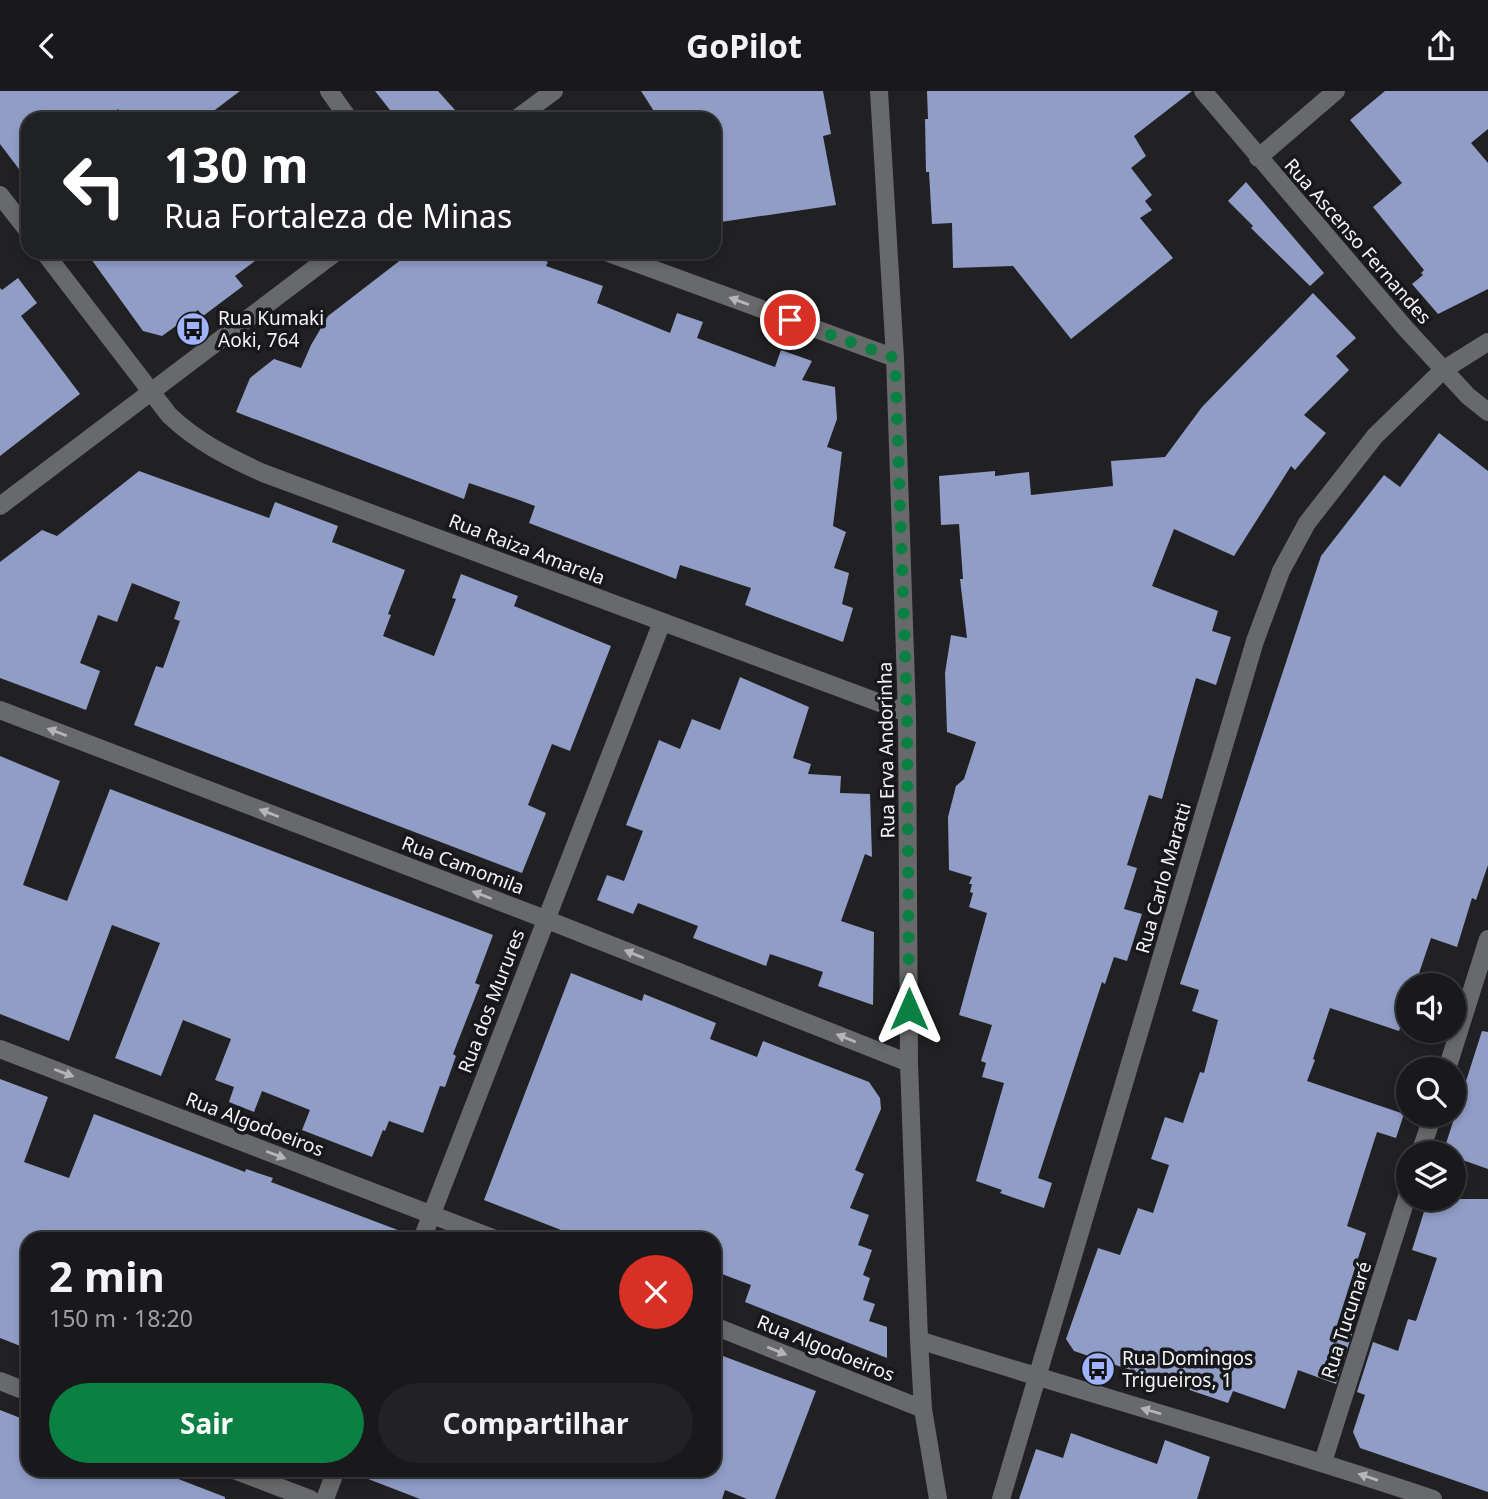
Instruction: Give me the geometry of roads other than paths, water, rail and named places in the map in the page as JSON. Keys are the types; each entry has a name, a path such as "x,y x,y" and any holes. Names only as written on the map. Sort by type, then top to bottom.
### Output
{"street":[{"path":"328,91 344,112"},
{"path":"526,112 554,91"},
{"name":"Rua Erva Andorinha","path":"879,91 895,358 907,713 909,1063 919,1340 923,1409 937,1499"},
{"name":"Rua Ascenso Fernandes","path":"1203,91 1443,370 1488,412"},
{"path":"1258,157 1336,91"},
{"path":"0,195 21,222"},
{"name":"Rua Raiza Amarela","path":"49,259 169,415 189,434 222,455 276,478 907,713"},
{"path":"0,506 327,259"},
{"path":"625,259 895,358"},
{"name":"Rua Carlo Maratti","path":"1002,1499 1255,641 1281,571 1307,523 1375,436 1443,370 1488,342"},
{"name":"Rua dos Murures","path":"425,1232 662,622"},
{"name":"Rua Camomila","path":"0,710 545,919 909,1063"},
{"path":"1451,1057 1488,939"},
{"name":"Rua Algodoeiros","path":"0,1049 477,1232"},
{"name":"Rua Tucunaré","path":"1323,1462 1402,1211"},
{"name":"Rua Algodoeiros","path":"721,1329 923,1409"},
{"path":"919,1340 1037,1378 1323,1462 1433,1499"},
{"path":"0,1381 21,1389"},
{"path":"252,1477 310,1499"},
{"path":"325,1499 333,1477"}],"place":[{"name":"Rua Kumaki Aoki, 764","path":"193,329"},
{"name":"Rua Domingos Trigueiros, 1","path":"1098,1369"}]}
